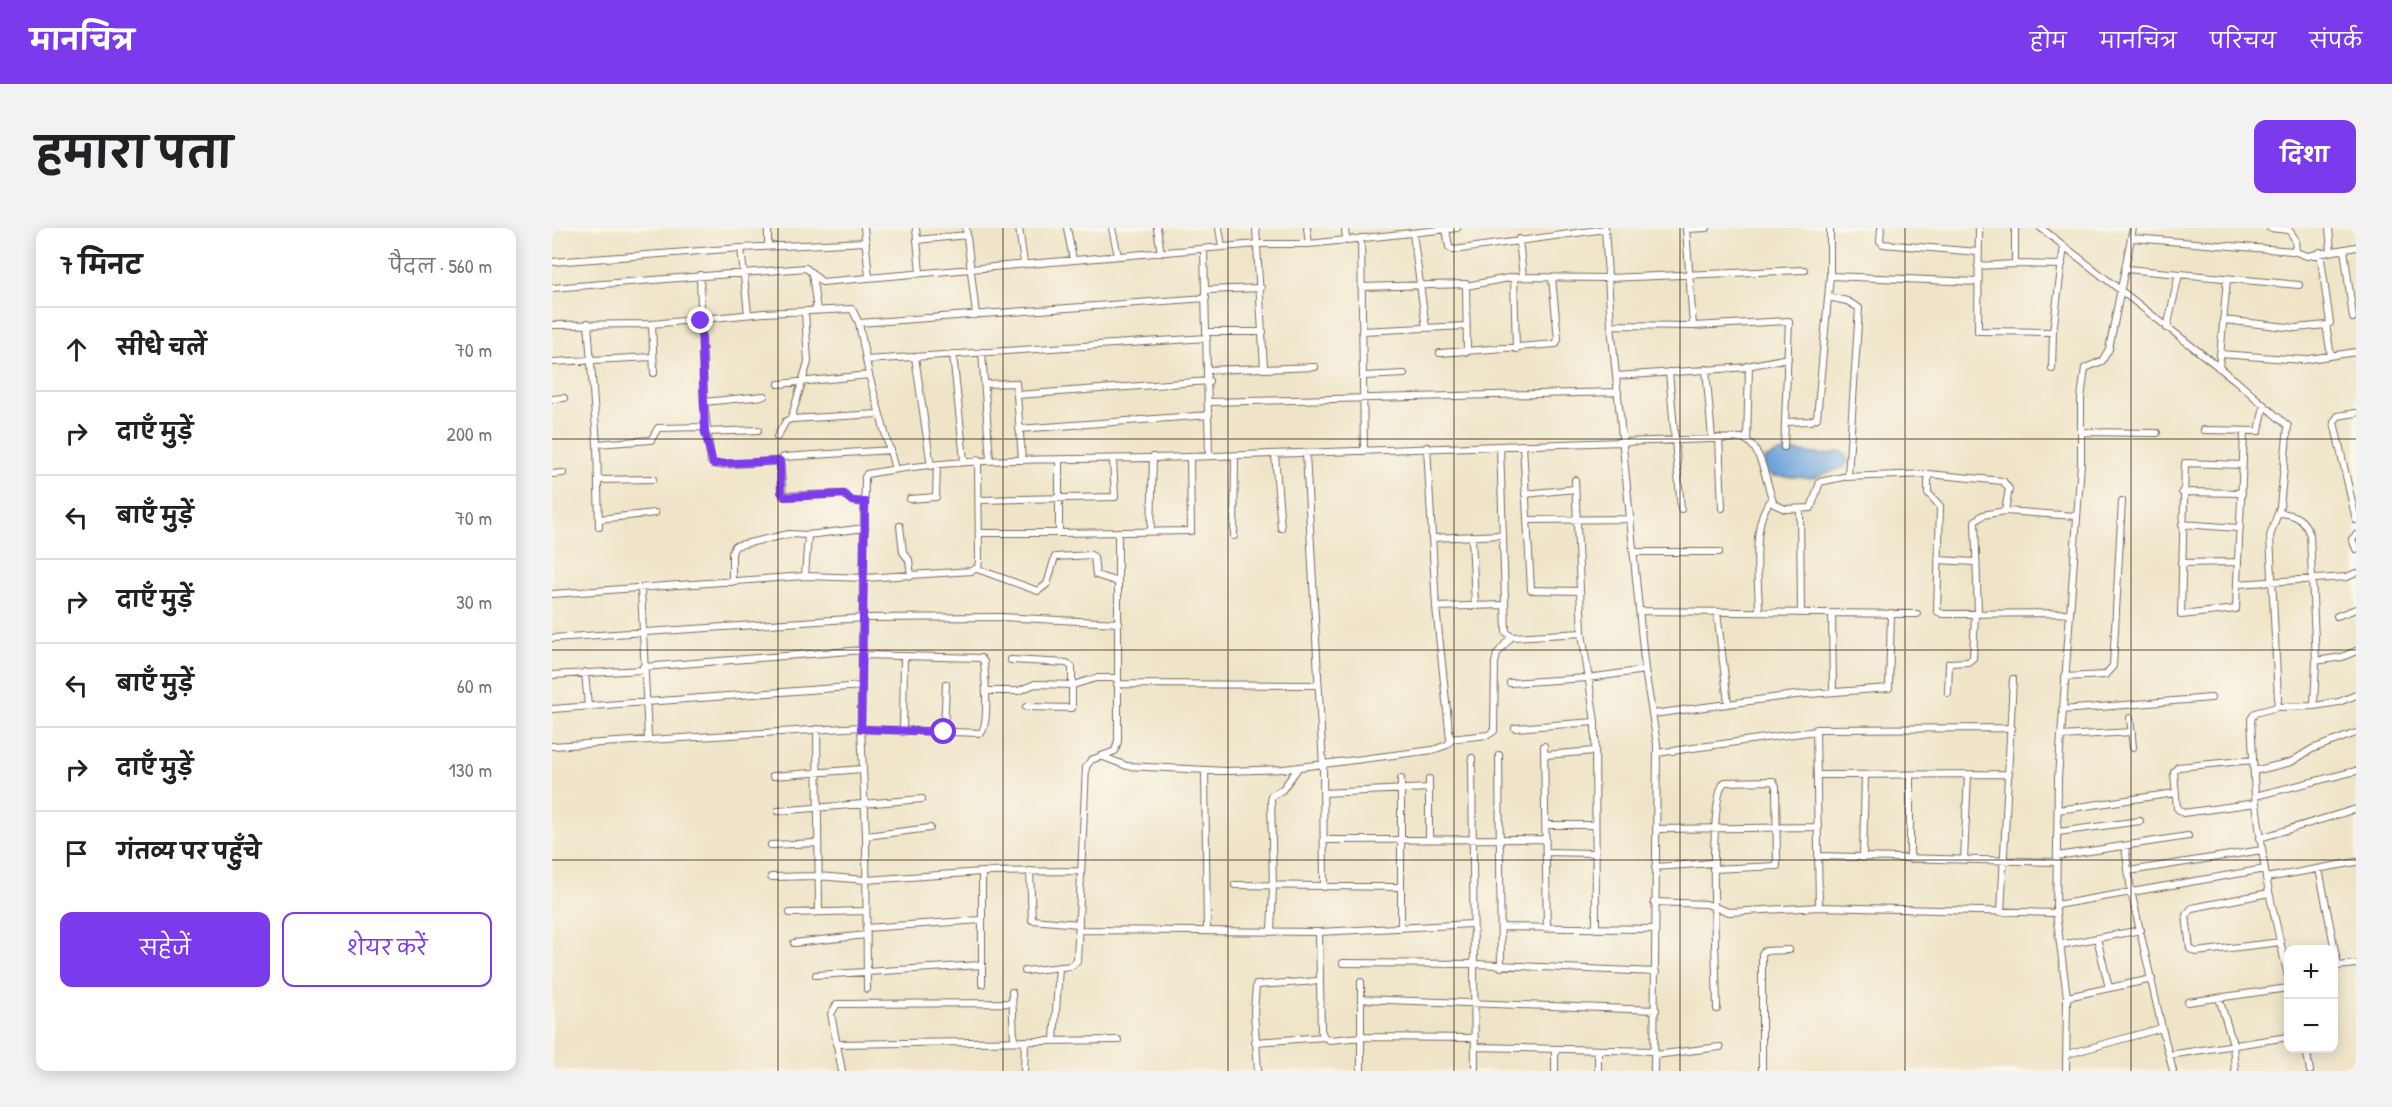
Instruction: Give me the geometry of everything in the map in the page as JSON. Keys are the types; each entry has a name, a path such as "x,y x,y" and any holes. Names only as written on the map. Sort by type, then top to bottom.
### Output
{"street":[{"path":"768,228 768,246"},
{"path":"864,228 869,277"},
{"path":"916,228 920,273"},
{"path":"1019,228 1024,263"},
{"path":"1067,228 1073,260"},
{"path":"1112,228 1118,256"},
{"path":"1156,228 1161,253"},
{"path":"1219,228 1222,248"},
{"path":"1256,228 1261,288 1263,369"},
{"path":"1307,228 1308,244"},
{"path":"1345,228 1346,240"},
{"path":"552,288 742,271 806,268 822,282 1257,244 1308,244 1457,228"},
{"path":"1446,229 1452,249 1605,228 1616,376 1646,670 1657,753 1654,1071"},
{"path":"1693,326 1686,228 1707,228"},
{"path":"1785,422 1810,421 1817,418 1830,276 1830,228"},
{"path":"1881,228 1880,241 1883,244 1978,252"},
{"path":"1979,228 1979,332 2053,332"},
{"path":"2015,264 2016,228"},
{"path":"2041,228 2286,423 2289,430 2279,513 2270,536 2277,707"},
{"path":"2066,1071 2067,997 2056,913 2058,810 2062,710 2085,368 2102,361 2106,356 2122,293 2133,228"},
{"path":"2270,228 2288,229 2295,239 2296,252"},
{"path":"2329,228 2331,251"},
{"path":"917,240 967,231 976,315"},
{"path":"1413,233 1426,328"},
{"path":"1361,238 1364,451"},
{"path":"2132,238 2296,252 2305,256 2356,247"},
{"path":"1519,239 1523,277"},
{"path":"552,262 768,246 866,242"},
{"path":"2052,369 2053,332 2064,246"},
{"path":"741,248 748,314"},
{"path":"1204,249 1210,402 1209,455"},
{"path":"2344,249 2354,318"},
{"path":"2223,320 2296,328 2330,323 2320,252"},
{"path":"1978,266 2062,265"},
{"path":"2126,269 2300,285"},
{"path":"1361,287 1462,283 1466,286 1523,277 1607,278 1804,270"},
{"path":"812,272 817,311"},
{"path":"2167,328 2179,274"},
{"path":"700,275 705,429 713,464 780,461 784,457 891,450"},
{"path":"1830,276 1978,282"},
{"path":"1514,278 1516,349"},
{"path":"1440,353 1550,346 1557,341 1552,278"},
{"path":"2219,368 2227,279"},
{"path":"1466,286 1467,351"},
{"path":"1206,290 1261,288"},
{"path":"1828,297 1847,301 1859,308 1848,477"},
{"path":"859,323 1206,298"},
{"path":"552,325 652,324 701,321 748,314 849,308 854,311 859,323 869,375 895,469"},
{"path":"791,419 808,362 805,312"},
{"path":"1611,325 1693,326 1789,321 1784,447"},
{"path":"588,323 597,444 599,523 655,513"},
{"path":"652,324 654,373"},
{"path":"2326,325 2331,356"},
{"path":"1362,331 1466,326"},
{"path":"866,360 1263,332"},
{"path":"982,352 990,459"},
{"path":"2220,354 2302,360 2356,352"},
{"path":"953,354 964,460"},
{"path":"552,362 653,357"},
{"path":"910,499 936,497 934,465 915,357"},
{"path":"1616,376 1746,366 1788,358"},
{"path":"1746,366 1751,373 1747,440 1757,456 1776,507 1800,509 1814,505 1820,482 1848,477 1928,474 2003,481 2009,489 2005,511"},
{"path":"1208,370 1315,367"},
{"path":"1706,369 1722,508"},
{"path":"1669,372 1673,439 1681,509"},
{"path":"1364,376 1404,374"},
{"path":"779,384 869,375"},
{"path":"1017,395 1209,381"},
{"path":"984,384 1016,382 1022,459"},
{"path":"1210,402 1618,392"},
{"path":"704,402 764,396"},
{"path":"552,399 564,398"},
{"path":"2204,430 2244,432 2260,430 2264,405"},
{"path":"2356,413 2334,418 2352,490 2356,520"},
{"path":"777,437 786,421 791,419 879,414"},
{"path":"1019,429 1209,415"},
{"path":"597,444 651,440 657,428 758,430"},
{"path":"2081,432 2157,433"},
{"path":"2243,465 2187,462 2182,492 2181,615 2235,611 2236,562 2242,493 2243,465 2244,432"},
{"path":"867,989 866,836 861,728 866,476 895,469 978,459 1113,460 1673,439 1747,440"},
{"path":"1522,445 1531,590 1580,591"},
{"path":"1500,446 1506,632 1510,637"},
{"path":"1427,447 1436,607 1449,736 1452,740"},
{"path":"1275,454 1281,528"},
{"path":"1306,454 1323,763 1324,887"},
{"path":"1234,536 1235,456"},
{"path":"1151,531 1153,457"},
{"path":"980,533 1191,531 1190,457"},
{"path":"977,568 980,533 978,459"},
{"path":"1059,460 1059,533"},
{"path":"979,500 1115,497 1113,460"},
{"path":"780,461 781,492 785,497 844,494 852,501 865,502"},
{"path":"552,474 562,473"},
{"path":"1928,474 1928,493 1940,506 1937,611 1943,614 2069,613"},
{"path":"598,480 653,479"},
{"path":"1575,480 1575,520 1582,633 1596,722 1593,825 1596,929"},
{"path":"1526,494 1575,489"},
{"path":"2182,492 2242,493"},
{"path":"1759,612 1759,529 1765,506 1772,500"},
{"path":"2065,677 2105,675 2113,666 2122,501"},
{"path":"1800,509 1801,613"},
{"path":"1948,693 1949,663 1968,662 1973,658 1976,614 1976,518 2005,511 2076,516"},
{"path":"2279,513 2295,515 2307,526 2310,535 2316,661 2314,706"},
{"path":"1527,520 1631,519"},
{"path":"2182,524 2238,528"},
{"path":"900,526 903,552 909,560 911,576"},
{"path":"732,582 732,553 735,546 789,534 808,535 865,528"},
{"path":"1025,971 1075,964 1079,927 1086,767 1091,760 1110,754 1117,747 1118,532"},
{"path":"805,576 808,535"},
{"path":"1432,538 1503,535"},
{"path":"2356,535 2352,539 2356,549"},
{"path":"1472,536 1475,606"},
{"path":"1634,552 1719,552"},
{"path":"552,594 805,576 865,578 911,576 977,568 1038,591 1047,584 1055,557 1089,555 1094,557 1094,570 1098,577 1118,582"},
{"path":"1938,560 1975,562"},
{"path":"2181,563 2236,562"},
{"path":"2237,584 2347,577 2356,573"},
{"path":"641,589 644,700 648,739"},
{"path":"1436,607 1505,605"},
{"path":"2337,616 2356,609"},
{"path":"1640,611 1917,614"},
{"path":"1717,612 1728,704"},
{"path":"1653,714 1833,692 1887,689 1890,687 1891,613"},
{"path":"1832,614 1833,692"},
{"path":"552,638 864,618 1000,617 1119,623"},
{"path":"1101,756 1128,766 1205,770 1299,767 1433,750 1447,745 1452,740 1488,735 1494,732 1495,663 1497,654 1510,637 1582,633"},
{"path":"2316,661 2342,657 2356,651"},
{"path":"552,675 862,652 904,656 981,658 984,662 986,691 982,733 903,732 861,728 817,729 552,746"},
{"path":"903,732 904,656"},
{"path":"1011,660 1070,664 1073,685 1071,710 1026,708"},
{"path":"1510,683 1588,678 1646,670"},
{"path":"585,672 588,706"},
{"path":"986,691 1018,691 1035,684 1073,685 1096,678 1215,687 1318,685"},
{"path":"2001,912 2013,679"},
{"path":"944,732 946,684"},
{"path":"552,709 644,700 862,686"},
{"path":"2284,957 2269,893 2260,838 2253,760 2252,716 2277,707 2314,706 2339,702 2356,695"},
{"path":"2062,710 2211,698"},
{"path":"2130,718 2133,747"},
{"path":"1515,728 1596,722"},
{"path":"1657,753 1816,731 1821,727 2012,728"},
{"path":"817,729 819,912"},
{"path":"1816,731 1819,907"},
{"path":"2061,736 2132,732"},
{"path":"2254,771 2291,762 2312,749 2356,733"},
{"path":"1544,746 1547,929"},
{"path":"1545,755 1595,751"},
{"path":"1499,755 1501,967"},
{"path":"1472,758 1475,1071"},
{"path":"2253,760 2178,767 2174,772 2177,808 2181,813 2256,799 2356,771"},
{"path":"1271,932 1273,887 1271,796 1282,790 1299,767"},
{"path":"773,776 862,769"},
{"path":"1205,770 1208,931"},
{"path":"1964,860 1968,774"},
{"path":"1817,775 2009,774"},
{"path":"1863,858 1865,775"},
{"path":"1910,775 1910,859"},
{"path":"1401,779 1401,928"},
{"path":"1429,779 1429,839"},
{"path":"1655,867 1713,866 1776,867 1776,786 1771,781 1722,783 1714,828 1713,866 1716,907 1717,1009"},
{"path":"1323,793 1429,788"},
{"path":"2058,810 2175,793"},
{"path":"778,811 922,799"},
{"path":"2260,838 2356,809"},
{"path":"2058,832 2140,821"},
{"path":"1546,825 1593,825"},
{"path":"1656,829 1818,827"},
{"path":"866,836 930,828"},
{"path":"1818,856 1964,860 2057,859 2188,836"},
{"path":"1324,840 1546,839"},
{"path":"771,845 817,843"},
{"path":"2125,847 2140,930 2173,1071"},
{"path":"2129,872 2262,850"},
{"path":"1546,852 1594,854"},
{"path":"2266,878 2356,862"},
{"path":"2056,905 2265,869"},
{"path":"2319,869 2332,945"},
{"path":"1030,871 1032,920 1079,927 1319,932 1473,924"},
{"path":"771,878 818,876 866,880 982,872 1081,871"},
{"path":"982,872 982,984"},
{"path":"1235,885 1401,887"},
{"path":"2269,893 2192,908 2186,915 2188,943 2190,949 2196,952 2281,942"},
{"path":"1654,902 1706,904 1729,912 1819,907 2056,913"},
{"path":"790,913 865,910"},
{"path":"794,943 866,932 981,920"},
{"path":"1501,927 1655,929"},
{"path":"2060,945 2140,930"},
{"path":"1319,932 1321,1030 1324,1038"},
{"path":"2097,938 2109,988"},
{"path":"1762,1071 1762,954 1764,951 1788,950"},
{"path":"1342,963 1474,964 1501,967 1656,972"},
{"path":"816,975 981,964"},
{"path":"2338,966 2356,964"},
{"path":"1054,1040 1059,968"},
{"path":"2067,997 2152,979"},
{"path":"1258,1071 1255,1042 1256,985 1320,981"},
{"path":"1361,982 1361,1071"},
{"path":"2188,1002 2284,989"},
{"path":"1012,992 1014,1041"},
{"path":"2219,998 2233,1044 2235,1071"},
{"path":"1362,999 1656,1010"},
{"path":"842,1071 831,1014 837,1004 1012,1003"},
{"path":"2068,1054 2162,1028"},
{"path":"1255,1042 1361,1037 1475,1038"},
{"path":"2169,1055 2284,1038"},
{"path":"836,1044 1118,1040"},
{"path":"1024,1071 1025,1041"},
{"path":"1475,1047 1655,1053 1720,1047"},
{"path":"1555,1049 1555,1071"},
{"path":"1598,1050 1598,1071"},
{"path":"2307,1053 2310,1071"}],"water":[{"path":"1798,451 1824,454 1840,451 1845,453 1848,460 1845,467 1814,478 1772,476 1764,469 1764,459 1781,453"}],"route":[{"path":"701,321 705,432 711,462 717,465 780,461 781,492 785,497 844,494 851,501 865,502 861,729 944,732"}]}
